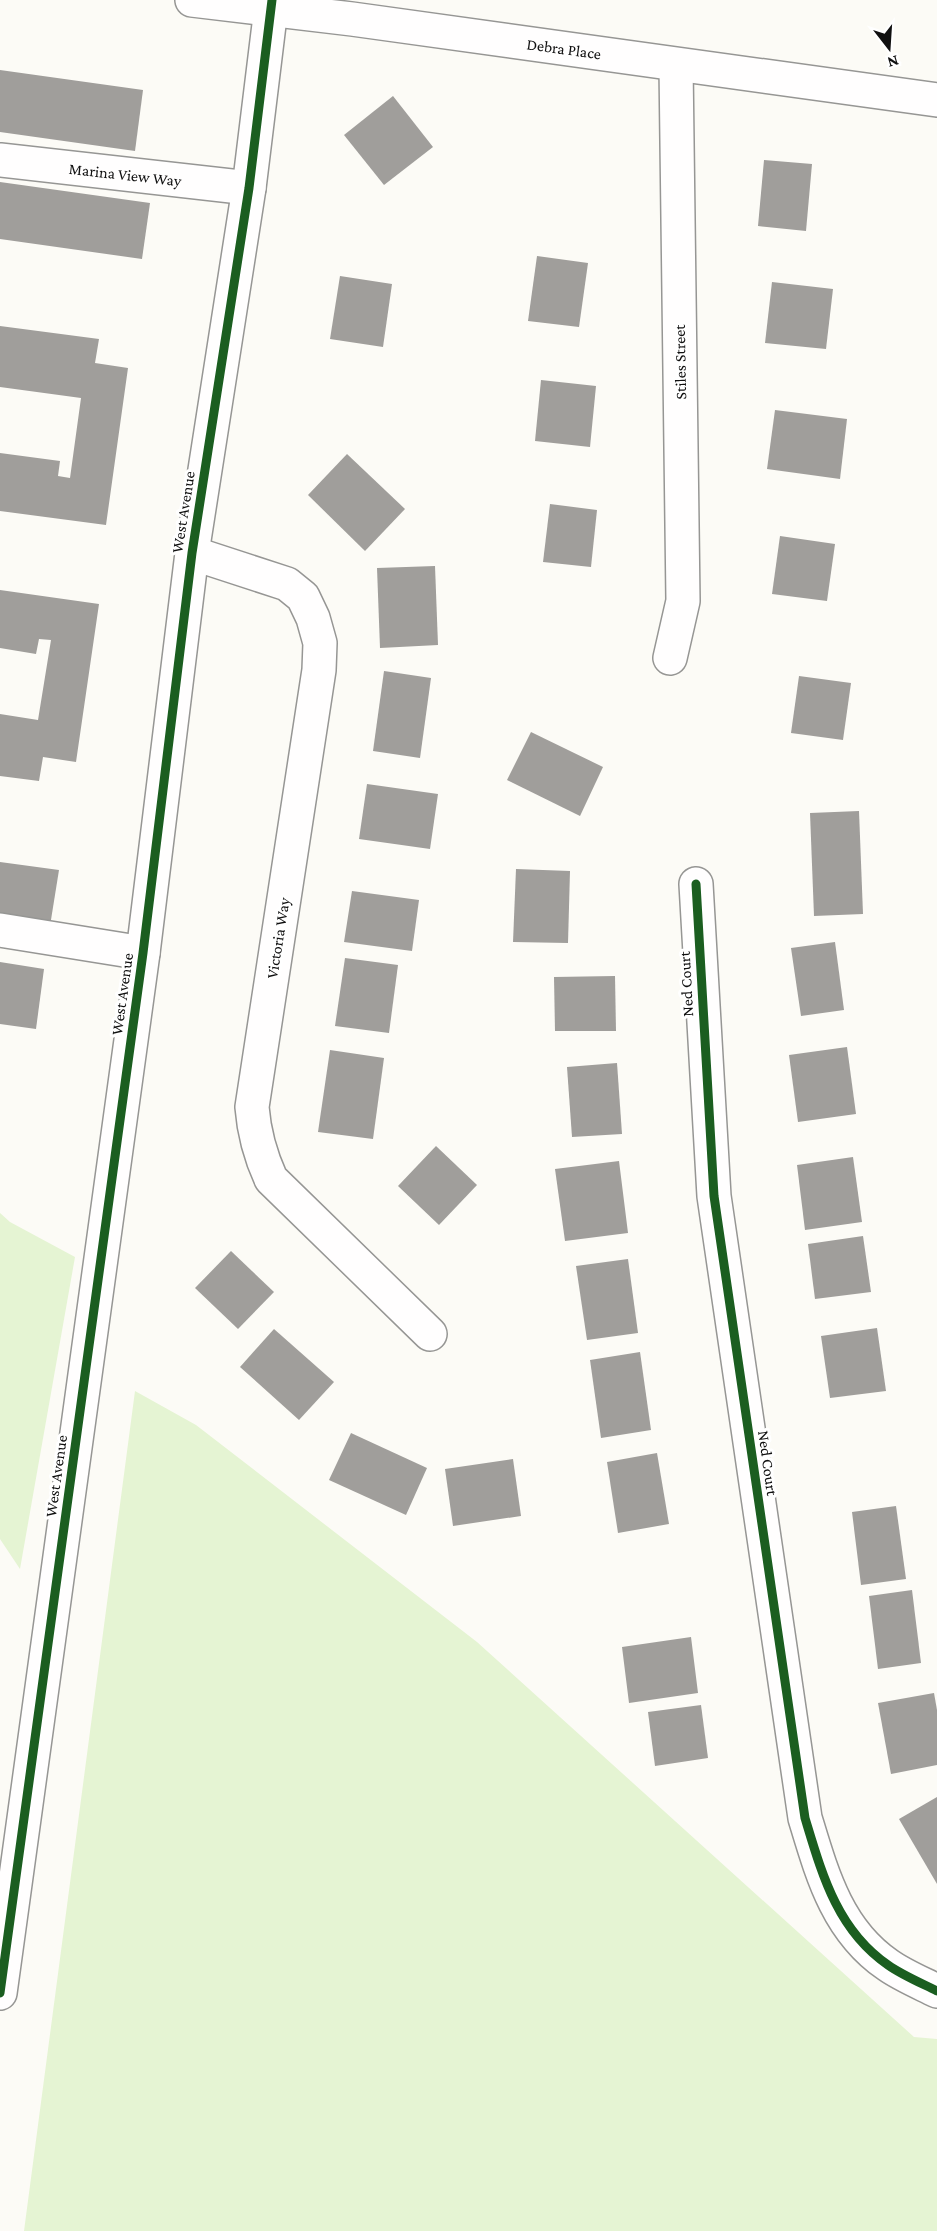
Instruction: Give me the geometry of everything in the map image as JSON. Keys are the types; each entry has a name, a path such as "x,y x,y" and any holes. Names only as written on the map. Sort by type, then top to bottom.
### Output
{"street":[{"name":"Debra Place","path":"192,0 271,5 352,19 937,100"},
{"name":"West Avenue","path":"0,1993 143,953 192,553 249,188 271,5"},
{"name":"Stiles Street","path":"670,658 683,601 676,65"},
{"name":"Marina View Way","path":"0,160 249,188"},
{"name":"Victoria Way","path":"192,553 287,584 303,597 313,618 320,643 319,670 252,1107 253,1129 260,1155 271,1179 430,1334"},
{"name":"Ned Court","path":"696,884 714,1196 805,1818 822,1875 849,1929 887,1965 937,1991"},
{"path":"0,930 143,953"}],"green space":[{"path":"0,1213 10,1222 75,1257 20,1569 0,1539"},
{"path":"135,1391 196,1425 477,1642 914,2037 937,2039 937,2231 24,2231"}],"building":[{"path":"0,70 143,90 135,151 0,132"},
{"path":"393,96 433,147 384,185 344,135"},
{"path":"764,160 812,164 806,231 758,226"},
{"path":"0,182 150,203 142,259 0,239"},
{"path":"537,256 588,263 579,327 528,321"},
{"path":"340,276 392,284 383,347 330,339"},
{"path":"772,282 833,289 826,349 765,343"},
{"path":"0,326 99,339 95,363 128,368 106,525 0,511 0,453 60,461 58,476 70,478 81,398 0,387"},
{"path":"541,380 596,386 590,447 535,441"},
{"path":"775,410 847,419 840,479 767,469"},
{"path":"347,454 405,509 365,551 308,495"},
{"path":"550,504 597,510 591,567 543,562"},
{"path":"780,536 835,544 827,601 772,594"},
{"path":"435,566 438,645 380,648 377,568"},
{"path":"0,590 99,604 76,762 43,757 39,781 0,776 0,714 38,720 51,640 39,639 36,654 0,648"},
{"path":"384,671 431,678 420,758 373,751"},
{"path":"799,676 851,683 843,740 791,733"},
{"path":"531,732 603,767 580,816 507,780"},
{"path":"367,784 438,794 430,849 359,839"},
{"path":"859,811 863,914 814,916 810,813"},
{"path":"0,862 59,870 50,926 0,919"},
{"path":"516,869 570,871 568,943 513,942"},
{"path":"352,891 419,900 412,951 344,942"},
{"path":"835,942 844,1010 801,1016 791,948"},
{"path":"345,958 398,965 389,1033 335,1026"},
{"path":"0,962 44,969 36,1029 0,1024"},
{"path":"615,976 616,1031 555,1031 554,977"},
{"path":"847,1047 856,1114 798,1122 789,1055"},
{"path":"330,1050 384,1058 373,1139 318,1132"},
{"path":"617,1063 622,1134 572,1137 567,1067"},
{"path":"436,1146 477,1185 439,1225 398,1186"},
{"path":"853,1157 862,1222 805,1230 797,1165"},
{"path":"619,1161 628,1233 565,1241 555,1169"},
{"path":"863,1236 871,1292 815,1299 808,1244"},
{"path":"231,1251 274,1292 238,1329 195,1288"},
{"path":"628,1259 638,1333 587,1340 576,1266"},
{"path":"877,1328 886,1391 830,1398 821,1336"},
{"path":"274,1329 334,1382 299,1420 240,1367"},
{"path":"640,1352 651,1430 601,1438 590,1360"},
{"path":"351,1433 427,1468 406,1515 329,1480"},
{"path":"657,1453 669,1524 618,1533 607,1462"},
{"path":"513,1459 521,1516 453,1526 445,1469"},
{"path":"896,1506 906,1579 861,1585 852,1512"},
{"path":"912,1590 921,1663 878,1669 869,1596"},
{"path":"691,1637 698,1693 629,1703 622,1647"},
{"path":"934,1693 937,1710 937,1765 891,1774 878,1703"},
{"path":"701,1705 708,1758 655,1766 648,1712"},
{"path":"937,1797 937,1884 899,1819"}],"cycle path":[{"path":"0,1993 143,953 192,553 249,188 272,0"},
{"path":"696,884 714,1196 805,1818 825,1880 844,1918 856,1935 870,1951 888,1965 937,1991"}]}
